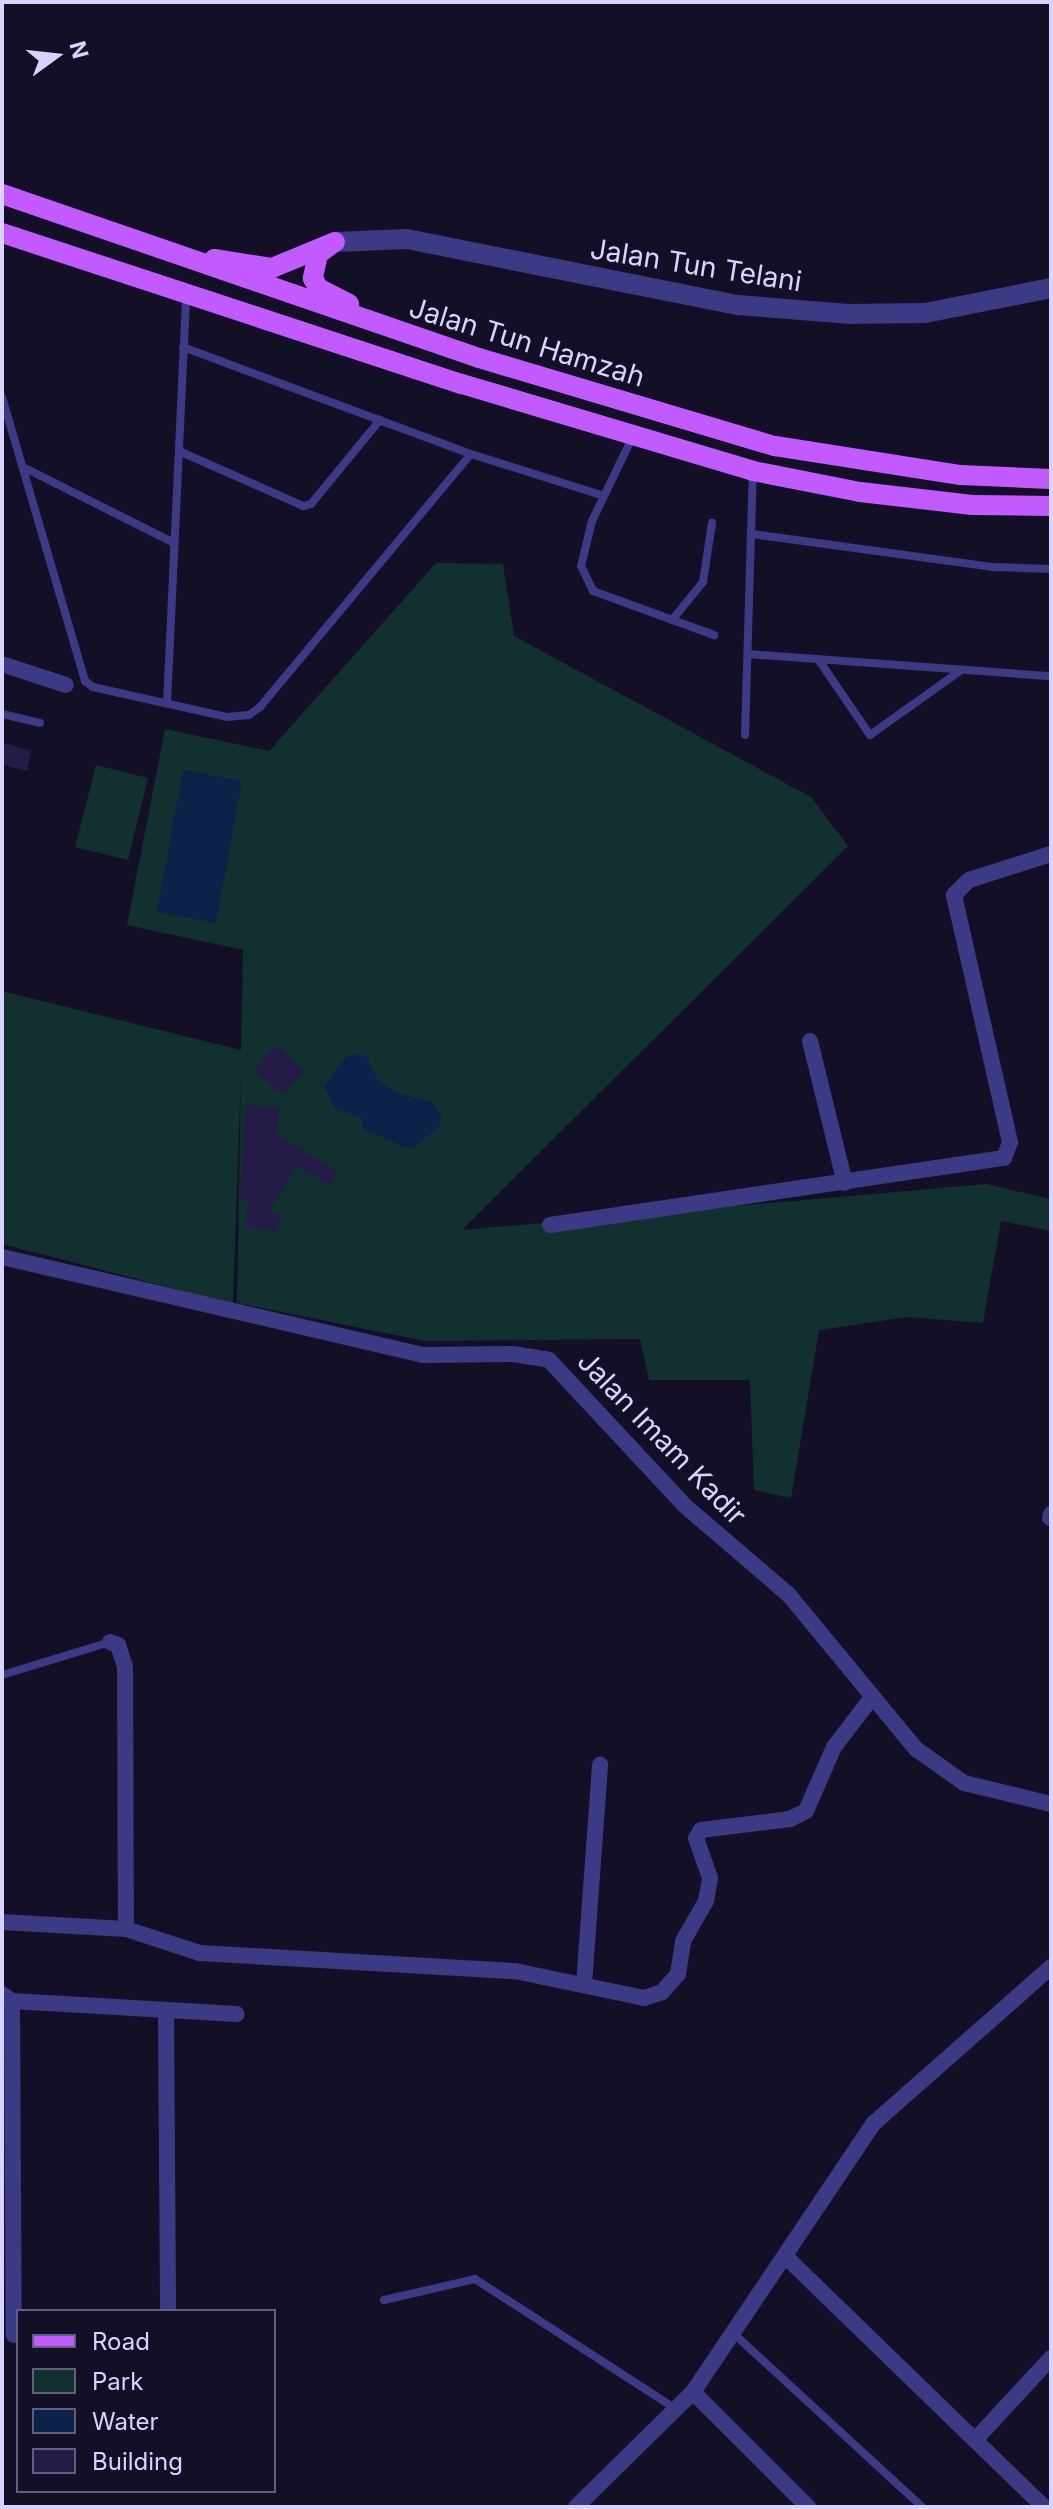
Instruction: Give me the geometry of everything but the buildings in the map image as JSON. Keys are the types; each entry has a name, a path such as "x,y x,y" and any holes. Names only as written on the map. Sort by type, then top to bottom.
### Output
{"main road":[{"name":"Jalan Tun Hamzah","path":"2,194 238,279 479,358 818,456 961,475 1051,479"},
{"path":"99,227 256,269 272,268 335,242"},
{"name":"Jalan Tun Hamzah","path":"2,233 633,437 753,471 860,492 972,505 1051,506"},
{"path":"335,242 318,254 313,267 318,288 479,358"}],"street":[{"name":"Jalan Tun Telani","path":"335,242 407,239 724,303 849,314 925,313 1051,288"},
{"path":"2,664 66,685"},
{"path":"550,1225 845,1183 1006,1156 1010,1142 954,895 969,880 1051,854"},
{"path":"810,1041 845,1183"},
{"name":"Jalan Imam Kadir","path":"2,1257 422,1355 513,1354 549,1360 565,1371 684,1505 789,1595 870,1700 938,1768 994,1792 1051,1804"},
{"path":"110,1642 118,1645 125,1666 126,1929"},
{"path":"2,1922 126,1929 200,1953 437,1963 550,1975 623,1997 662,1992 678,1974 683,1941 706,1901 710,1878 696,1838 701,1830 719,1824 790,1819 806,1811 834,1747 870,1700"},
{"path":"584,1984 600,1765"},
{"path":"576,2507 693,2392 874,2123 1051,1967"},
{"path":"14,2335 7,1998 166,2012 237,2014"},
{"path":"166,2012 168,2309"},
{"path":"786,2257 1044,2507"},
{"path":"975,2440 1051,2358"},
{"path":"693,2392 808,2507"}],"lane":[{"path":"167,703 186,294"},
{"path":"183,347 471,454 604,496"},
{"path":"2,397 27,469 85,681 93,687 227,717 249,715 260,707 471,454"},
{"path":"179,451 303,506 311,504 380,420"},
{"path":"633,437 592,521 581,566 593,591 714,635"},
{"path":"27,469 174,543"},
{"path":"745,735 753,471"},
{"path":"672,620 703,582 712,523"},
{"path":"752,534 992,567 1051,569"},
{"path":"748,654 1051,676"},
{"path":"818,659 870,735 961,670"},
{"path":"2,714 40,723"},
{"path":"2,1675 110,1642"},
{"path":"384,2300 475,2279 676,2409"},
{"path":"733,2333 922,2507"}],"green space":[{"path":"436,563 503,564 514,636 811,797 848,846 462,1230 986,1184 1051,1199 1051,1231 1001,1221 983,1323 908,1317 819,1330 791,1498 754,1490 750,1380 649,1380 640,1339 425,1341 237,1303 241,1072 233,1304 2,1244 2,991 241,1050 243,950 127,925 165,729 269,751"},
{"path":"96,765 148,778 128,860 75,847"}],"water":[{"path":"183,770 242,781 216,923 157,912"},
{"path":"354,1054 367,1057 378,1080 396,1092 432,1103 442,1115 439,1127 411,1149 362,1129 362,1118 335,1109 324,1087 344,1059"}]}
